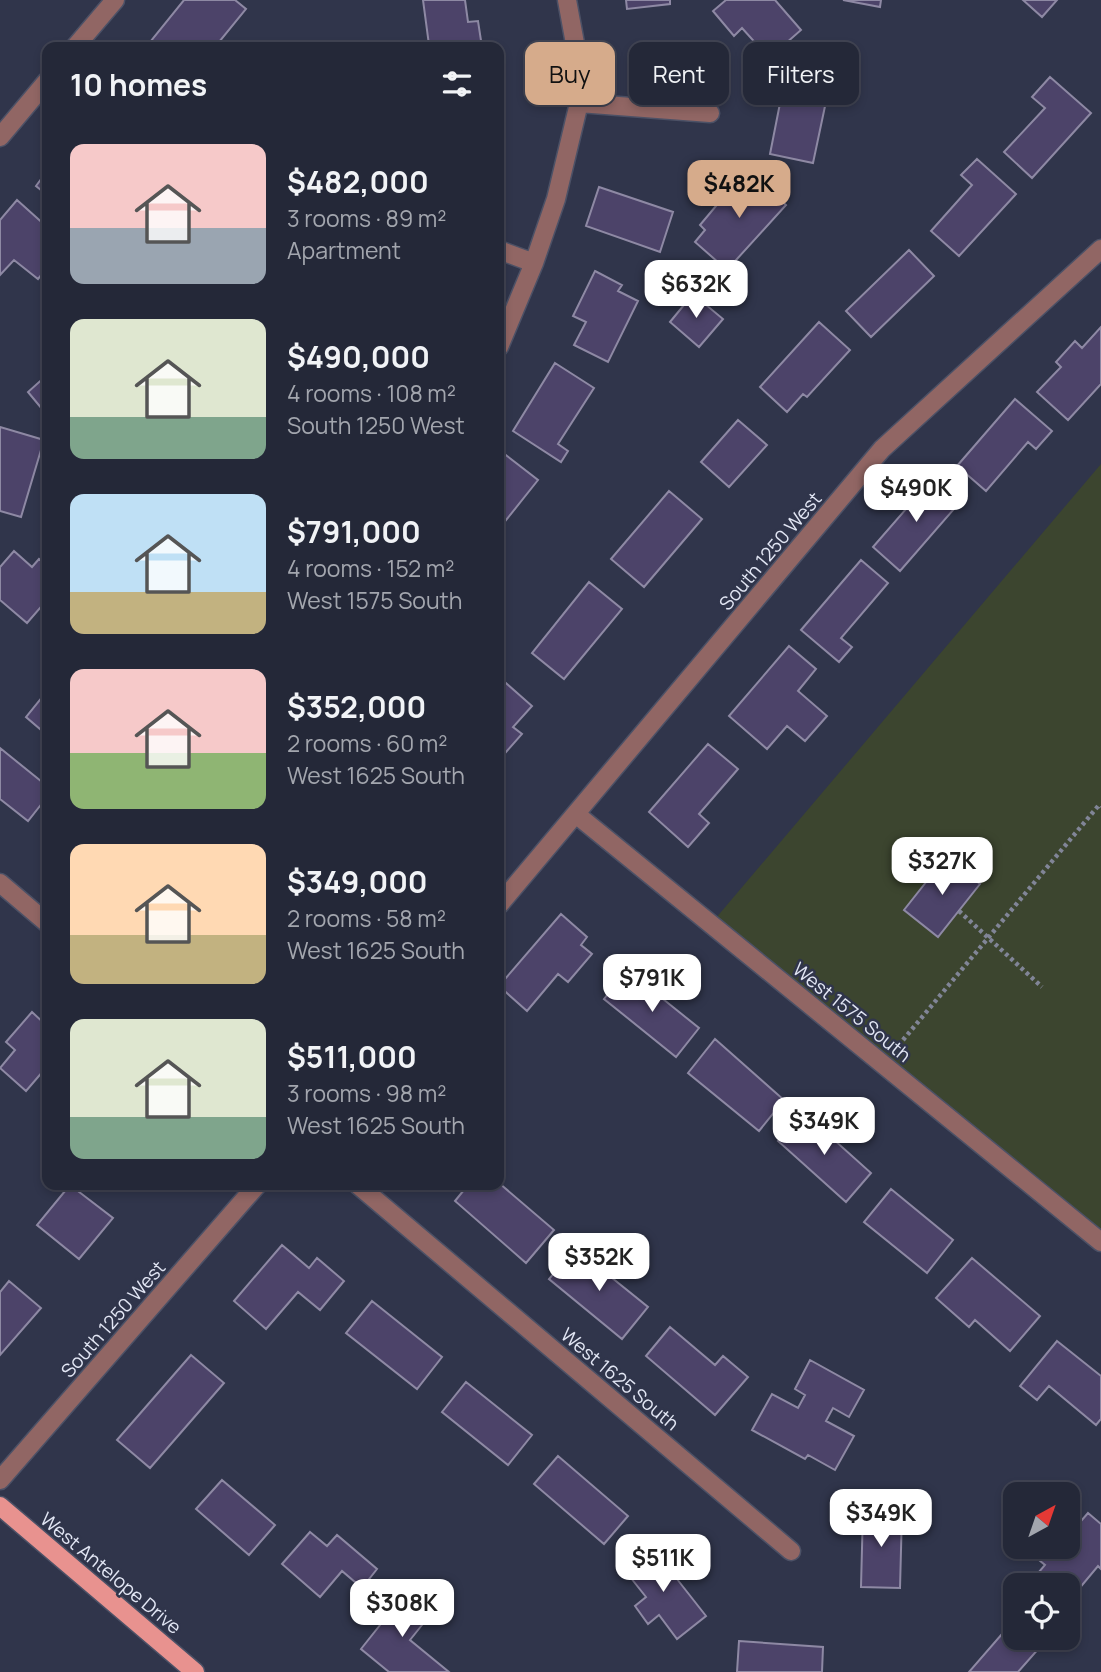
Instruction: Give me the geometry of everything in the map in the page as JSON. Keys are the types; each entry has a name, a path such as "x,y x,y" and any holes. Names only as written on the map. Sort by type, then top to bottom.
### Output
{"main road":[{"name":"West Antelope Drive","path":"0,1506 195,1672"}],"street":[{"path":"79,42 115,0"},
{"path":"567,0 575,42"},
{"path":"0,137 42,87"},
{"path":"504,335 534,263 556,199 579,105"},
{"path":"605,105 710,113"},
{"name":"South 1250 West","path":"504,899 882,449 1101,249"},
{"path":"504,252 534,263"},
{"name":"West 1575 South","path":"577,815 1101,1242"},
{"path":"0,883 42,916"},
{"name":"South 1250 West","path":"0,1480 253,1190"},
{"name":"West 1625 South","path":"364,1190 791,1551"}],"path":[{"path":"903,1041 986,938 1099,805 1101,807"},
{"path":"959,911 1042,987"}],"green space":[{"path":"1101,464 1101,1250 710,925"}],"building":[{"path":"184,0 235,0 246,9 219,42 150,42"},
{"path":"423,0 465,0 468,22 478,21 481,42 429,42"},
{"path":"626,0 670,0 670,4 627,9"},
{"path":"726,0 775,0 801,30 787,42 755,42 742,28 734,36 713,11"},
{"path":"843,0 881,0 880,7"},
{"path":"1023,0 1057,0 1042,17"},
{"path":"1050,77 1091,113 1032,178 1004,152 1045,108 1032,97"},
{"path":"780,105 825,105 813,163 770,154"},
{"path":"977,159 1016,194 959,256 931,231 972,185 961,175"},
{"path":"747,169 786,205 727,270 695,242 705,230 700,225"},
{"path":"42,178 42,191 36,186"},
{"path":"599,187 673,212 660,252 586,226"},
{"path":"17,200 42,222 42,274 38,279 14,260 0,275 0,220"},
{"path":"909,250 934,276 871,337 846,311"},
{"path":"595,271 622,285 618,291 638,301 608,362 574,345 586,322 573,316"},
{"path":"693,294 723,319 699,347 670,322"},
{"path":"819,322 850,350 807,397 803,394 787,412 760,387"},
{"path":"1101,327 1101,384 1068,420 1037,392 1061,367 1056,362 1075,341 1082,348"},
{"path":"555,363 594,388 558,444 568,451 561,462 513,431"},
{"path":"42,379 42,409 28,392"},
{"path":"1015,399 1052,431 1036,449 1028,442 986,491 957,466"},
{"path":"738,420 767,445 729,487 701,462"},
{"path":"0,427 42,439 42,447 21,517 0,511"},
{"path":"504,454 538,480 504,523"},
{"path":"933,478 960,502 900,571 873,547"},
{"path":"669,491 702,519 644,587 611,559"},
{"path":"14,551 32,567 39,559 42,562 42,606 27,623 0,600 0,567"},
{"path":"861,560 888,583 841,638 852,647 839,662 801,630"},
{"path":"589,582 622,609 564,679 532,653"},
{"path":"789,646 816,669 798,691 827,716 805,741 787,726 767,749 729,716"},
{"path":"504,681 532,706 513,727 522,734 504,754"},
{"path":"42,697 42,731 26,717"},
{"path":"708,744 738,769 699,814 709,823 688,847 649,812"},
{"path":"0,748 42,782 42,803 28,821 0,799"},
{"path":"946,857 980,884 938,937 904,910"},
{"path":"561,914 587,937 581,945 592,954 568,982 558,974 527,1011 504,990 504,980"},
{"path":"627,970 699,1028 676,1057 604,999"},
{"path":"32,1012 42,1021 42,1072 26,1091 0,1068 15,1050 6,1042"},
{"path":"715,1039 784,1100 759,1131 688,1073"},
{"path":"803,1112 871,1173 846,1202 778,1141"},
{"path":"504,1187 554,1230 526,1263 455,1201 464,1190 504,1190"},
{"path":"891,1189 953,1240 927,1273 864,1222"},
{"path":"66,1190 77,1190 113,1218 79,1259 37,1225"},
{"path":"282,1245 309,1268 317,1258 344,1281 320,1310 298,1292 266,1329 234,1301"},
{"path":"575,1248 648,1307 622,1339 549,1279"},
{"path":"972,1258 1040,1316 1010,1351 975,1320 969,1327 936,1298"},
{"path":"9,1281 41,1308 0,1355 0,1292"},
{"path":"372,1301 442,1357 417,1389 346,1333"},
{"path":"670,1327 715,1365 723,1356 748,1377 715,1415 646,1356"},
{"path":"1057,1341 1101,1376 1101,1419 1096,1425 1049,1386 1037,1400 1020,1386"},
{"path":"191,1355 224,1383 150,1468 117,1440"},
{"path":"810,1360 864,1390 849,1417 833,1408 826,1421 854,1436 835,1470 808,1455 805,1459 752,1430 772,1394 798,1408 805,1395 795,1389"},
{"path":"466,1382 532,1435 508,1465 442,1412"},
{"path":"558,1456 628,1516 604,1544 534,1484"},
{"path":"222,1480 275,1525 249,1555 196,1509"},
{"path":"863,1510 902,1512 900,1588 861,1587"},
{"path":"1088,1513 1101,1524 1101,1569 1098,1566 1080,1588 1080,1573 1038,1573 1045,1565 1038,1559 1080,1559 1080,1522"},
{"path":"310,1532 327,1546 337,1535 377,1569 362,1588 342,1571 320,1597 282,1564"},
{"path":"651,1546 706,1616 677,1639 659,1615 648,1624 635,1606 646,1597 623,1568"},
{"path":"408,1590 434,1610 410,1640 449,1672 389,1672 361,1649"},
{"path":"1003,1633 1003,1650 1037,1650 1018,1672 969,1672"},
{"path":"739,1641 823,1647 822,1672 737,1672"}]}
